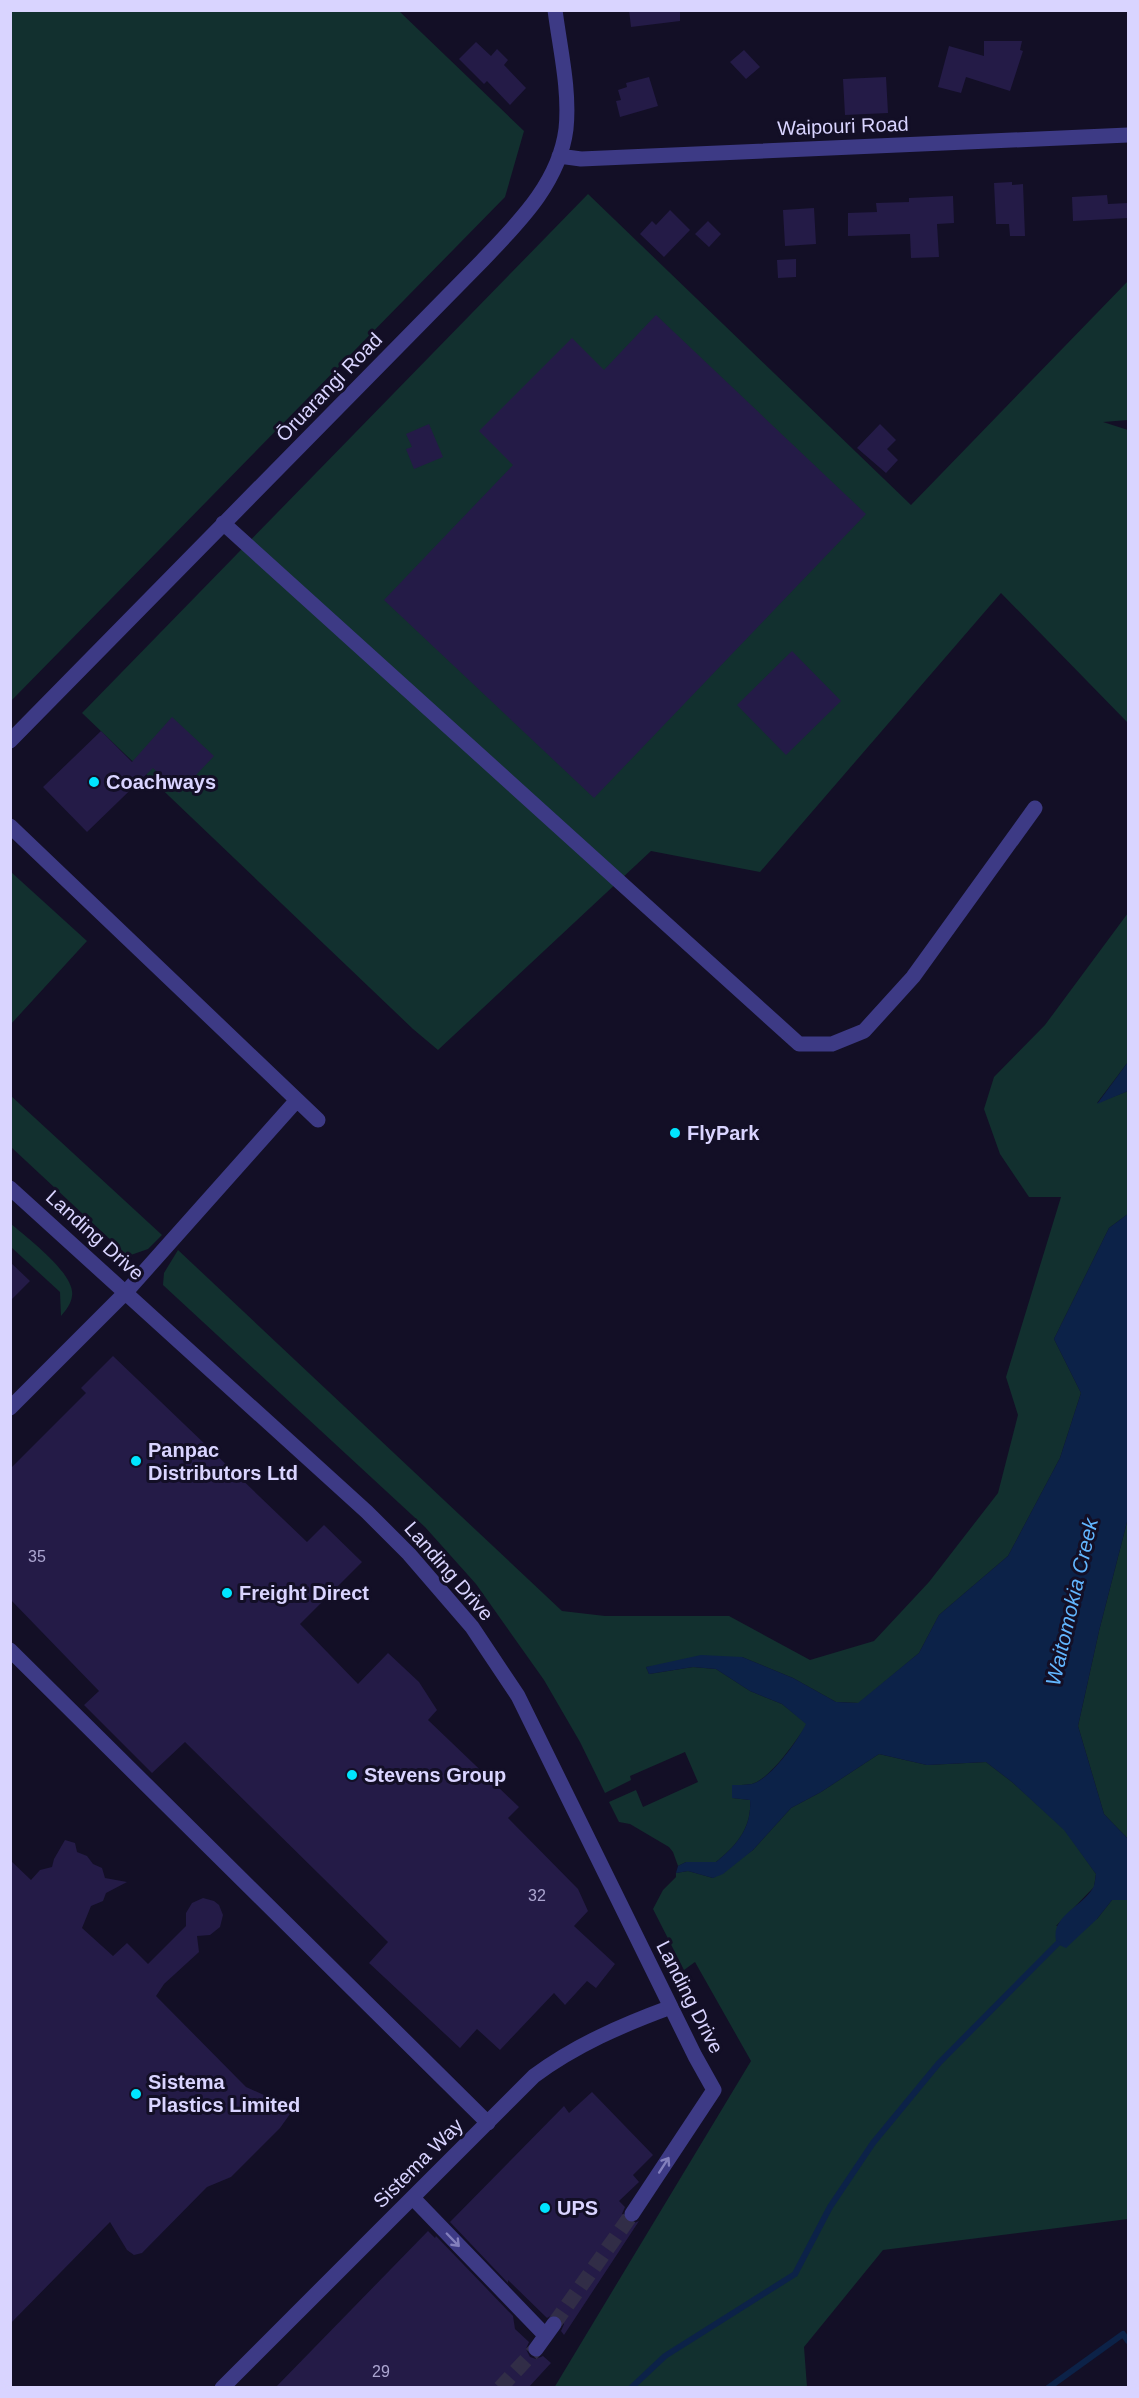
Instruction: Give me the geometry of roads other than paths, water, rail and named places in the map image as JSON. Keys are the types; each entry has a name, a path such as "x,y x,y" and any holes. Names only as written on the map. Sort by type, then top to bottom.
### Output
{"street":[{"name":"Ōruarangi Road","path":"10,741 511,230 548,182 564,141 566,113 555,10"},
{"name":"Waipouri Road","path":"559,156 581,159 1128,135"},
{"path":"223,524 799,1044 832,1044 864,1031 913,977 1035,808"},
{"path":"10,826 318,1120"},
{"path":"10,1408 126,1292 297,1100"},
{"name":"Landing Drive","path":"10,1188 367,1512 409,1554 472,1627 518,1696 714,2090 632,2214"},
{"path":"10,1650 488,2123"},
{"name":"Sistema Way","path":"222,2388 534,2076 557,2059 628,2022 671,2007"},
{"path":"413,2198 550,2330 536,2349"}],"water":[{"path":"1128,1062 1128,1091 1097,1104"},
{"name":"Waitomokia Creek","path":"1128,1214 1128,1518 1078,1726 1104,1814 1128,1839 1128,1900 1112,1900 1097,1919 1066,1948 1057,1944 1055,1935 1057,1927 1067,1913 1088,1895 1095,1884 1096,1874 1064,1830 1012,1782 986,1762 927,1765 879,1754 821,1792 791,1808 753,1850 723,1874 713,1878 688,1871 676,1873 678,1866 686,1862 716,1862 730,1850 745,1828 750,1810 750,1800 732,1798 732,1785 752,1784 767,1775 790,1749 806,1724 782,1704 750,1691 716,1669 693,1667 649,1674 646,1667 701,1655 742,1657 793,1678 836,1702 858,1703 919,1653 939,1615 1008,1556 1060,1458 1081,1393 1054,1339 1109,1228"}],"waterway":[{"path":"631,2388 665,2356 795,2274 830,2207 873,2143 939,2063 1057,1944"},
{"path":"1048,2388 1123,2334 1128,2341"}],"tunnel":[{"path":"554,2324 632,2214"},
{"path":"500,2388 536,2349"}],"place":[{"name":"Coachways","path":"94,782"},
{"name":"FlyPark","path":"675,1133"},
{"name":"Panpac Distributors Ltd","path":"136,1461"},
{"name":"Freight Direct","path":"227,1593"},
{"name":"Stevens Group","path":"352,1775"},
{"name":"Sistema Plastics Limited","path":"136,2094"},
{"name":"UPS","path":"545,2208"}]}
